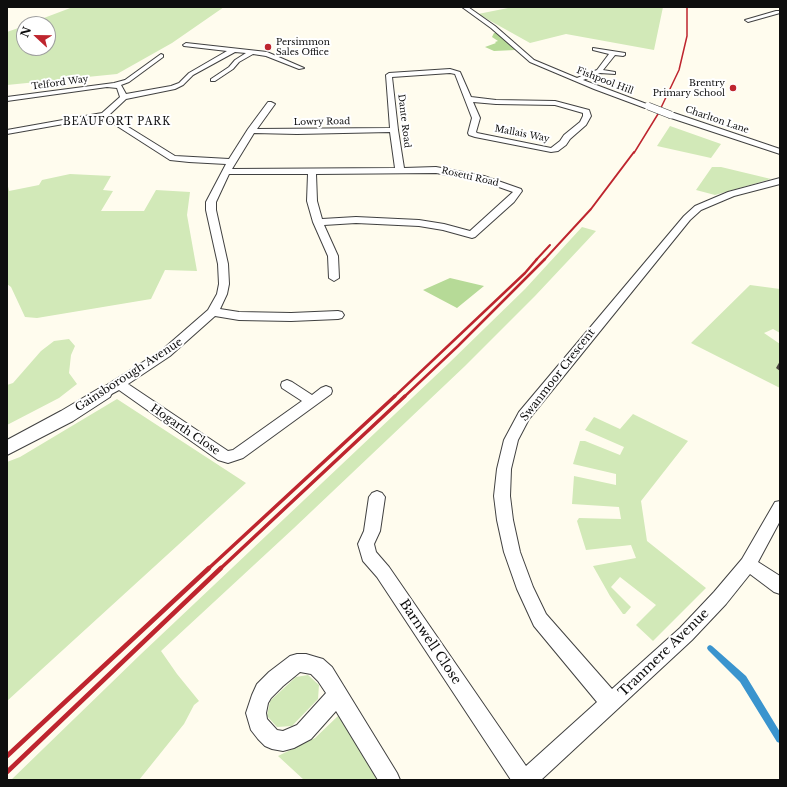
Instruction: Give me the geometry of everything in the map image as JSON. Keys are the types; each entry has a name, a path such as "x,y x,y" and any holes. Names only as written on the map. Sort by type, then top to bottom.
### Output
{"street":[{"name":"Fishpool Hill","path":"465,7 493,27 528,59 556,72 648,106"},
{"path":"767,8 779,12"},
{"path":"748,20 779,12"},
{"path":"186,45 267,54 301,68"},
{"path":"595,49 613,54 623,54"},
{"path":"7,132 104,115 124,97 173,88 181,84 191,74 234,50"},
{"path":"213,80 253,52"},
{"path":"577,80 599,71 613,54"},
{"name":"Telford Way","path":"7,99 115,85 127,81 161,56"},
{"name":"Fishpool Hill","path":"548,63 560,68 556,72"},
{"name":"Mallais Way","path":"389,75 450,71 458,73 476,118 472,133 475,135 545,150 556,148 583,123 587,116 586,112 555,103 496,102 469,99"},
{"path":"599,71 613,74"},
{"name":"Dante Road","path":"389,75 394,130 400,170"},
{"path":"115,85 120,87 124,97"},
{"name":"Gainsborough Avenue","path":"7,448 68,416 166,354 212,312 222,294 224,284 223,264 211,210 212,202 229,167 251,131 271,104"},
{"name":"Charlton Lane","path":"648,106 780,152"},
{"name":"Rosetti Road","path":"104,115 173,158 229,167 312,171 436,170 462,173 502,184 518,191 511,200 472,235 419,222 356,220 318,222"},
{"name":"Lowry Road","path":"251,131 297,132 394,130"},
{"path":"312,171 312,200 318,222 333,256 334,278"},
{"name":"Swanmoor Crescent","path":"611,703 540,620 525,589 512,552 505,520 502,496 504,470 511,440 524,416 687,218 698,208 731,194 780,181"},
{"path":"212,312 239,316 292,317 338,315"},
{"name":"Hogarth Close","path":"120,383 126,390 163,416 223,456 228,457 238,454 326,391"},
{"path":"287,385 312,401"},
{"name":"Barnwell Close","path":"377,497 372,531 366,544 368,556 383,572 522,780"},
{"name":"Tranmere Avenue","path":"526,780 686,634 720,598 748,564 780,507"},
{"path":"748,564 780,586"},
{"path":"338,694 390,780"}],"green space":[{"path":"73,7 224,7 172,43 117,74 7,85 7,32 16,29 16,56 56,56 56,16 49,16"},
{"path":"513,7 663,7 654,50 566,34 530,43 478,14"},
{"path":"494,33 498,33 515,50 494,51 485,47 498,41 492,37"},
{"path":"670,126 721,144 711,158 657,146"},
{"path":"712,167 721,167 771,179 715,195 696,190"},
{"path":"70,174 111,176 103,190 113,191 101,211 144,211 156,190 190,192 187,215 197,271 165,270 151,299 37,318 25,317 11,287 7,284 7,182 9,191 39,185 42,180"},
{"path":"582,227 596,231 535,296 465,366 294,528 161,651 199,701 194,705 184,724 139,780 11,780 141,654 449,363 525,289"},
{"path":"450,278 484,286 457,308 423,290"},
{"path":"750,285 780,289 780,333 773,329 764,333 780,344 780,388 691,343"},
{"path":"69,339 75,346 71,355 69,373 77,384 59,398 7,425 7,385 13,383 41,351 54,341"},
{"path":"117,399 246,483 7,701 7,462 20,457"},
{"path":"633,414 688,441 641,501 647,541 706,588 653,641 636,625 656,605 620,577 611,587 631,607 625,614 623,614 610,596 593,566 636,558 631,545 586,550 577,521 579,518 621,519 619,507 572,504 574,476 616,485 616,474 573,464 580,441 585,441 620,455 624,447 585,430 594,417 620,429"},
{"path":"308,675 319,685 318,699 292,726 277,727 267,716 270,701 296,677"},
{"path":"338,716 349,722 384,780 304,780 278,756 315,738"}],"waterway":[{"path":"710,648 743,679 780,739"}],"railway":[{"path":"634,153 658,114 679,70 687,36 687,7"},
{"path":"544,260 591,209 634,152"},
{"path":"536,260 550,245"},
{"path":"394,397 525,273 537,259"},
{"path":"404,397 458,346 544,260"},
{"path":"208,569 395,396"},
{"path":"220,569 405,396"},
{"path":"7,756 209,568"},
{"path":"7,772 221,568"}],"place":[{"name":"Persimmon Sales Office","path":"268,47"},
{"name":"Brentry Primary School","path":"733,88"}],"district":[{"name":"BEAUFORT PARK","path":"117,122"}]}
